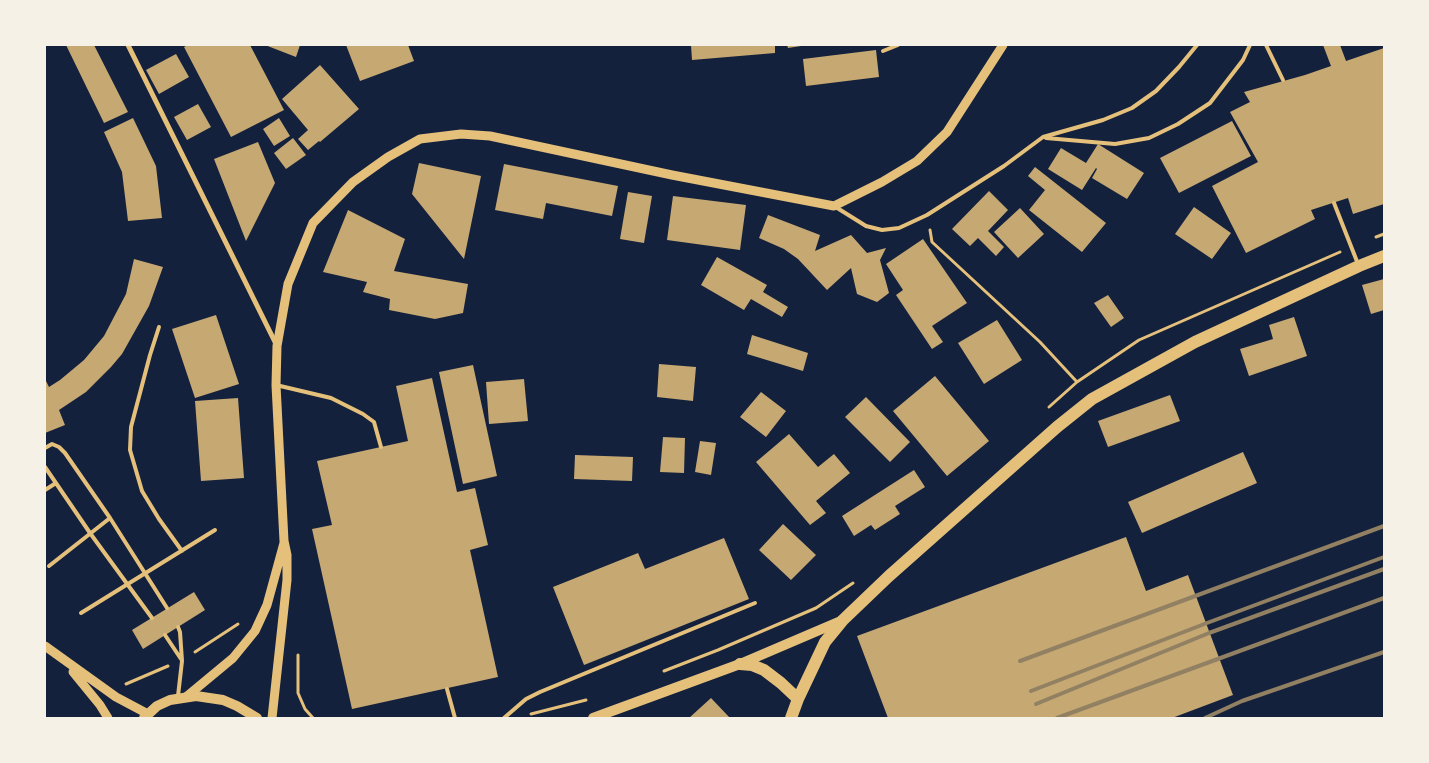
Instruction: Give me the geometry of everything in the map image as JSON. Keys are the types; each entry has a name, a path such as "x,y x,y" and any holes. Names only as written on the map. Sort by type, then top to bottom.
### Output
{"main road":[{"path":"792,718 798,699 825,642 843,620 1014,463 1092,399 1195,342 1384,256"},
{"path":"594,718 740,664 843,620"},
{"path":"740,664 752,665 773,676 798,699"},
{"path":"146,716 157,706 182,698 196,696 223,700 257,718"}],"street":[{"path":"128,45 277,346"},
{"path":"272,718 287,580 276,385 277,346 288,284 313,223 353,182 388,157 420,138 461,134 490,136 672,176 834,206 882,182 917,161 947,132 1003,45"},
{"path":"182,698 232,658 255,631 267,605 284,541"},
{"path":"45,646 63,661 146,716"},
{"path":"63,661 86,686 108,718"}],"lane":[{"path":"883,51 898,45"},
{"path":"834,206 866,226 882,230 899,228 927,216 1004,166 1043,137 1103,120 1132,108 1156,91 1197,45"},
{"path":"1043,137 1115,144 1149,138 1178,124 1210,102 1227,83 1243,60 1250,45"},
{"path":"1266,45 1283,80"},
{"path":"1334,203 1359,266"},
{"path":"159,327 132,427 130,450 142,491 182,551"},
{"path":"276,385 331,398 362,414 374,422 381,447"},
{"path":"45,448 52,444 59,447 65,453 110,518 168,608"},
{"path":"45,467 152,618"},
{"path":"45,490 56,483"},
{"path":"49,566 110,518"},
{"path":"81,613 215,530"},
{"path":"504,718 526,699 540,692 755,603"},
{"path":"178,627 182,661 182,698"},
{"path":"165,636 182,661"},
{"path":"447,689 455,718"}],"path":[{"path":"927,216 932,242 1040,342 1092,399"},
{"path":"1048,408 1077,382 1139,340 1384,234"},
{"path":"662,672 816,608 855,581"},
{"path":"280,642 289,643 298,650 298,693 305,709 313,718"},
{"path":"525,716 588,700"}],"building":[{"path":"66,45 94,45 128,112 104,123"},
{"path":"188,45 250,45 284,110 231,137 184,47"},
{"path":"265,45 300,45 296,57"},
{"path":"346,45 408,45 414,61 360,81"},
{"path":"691,45 775,45 775,53 692,60"},
{"path":"787,45 801,45 801,46 788,48"},
{"path":"1323,45 1340,45 1346,61 1384,48 1384,204 1353,214 1348,198 1311,210 1315,219 1246,253 1212,186 1258,162 1230,112 1250,102 1244,92 1331,66"},
{"path":"876,50 879,77 806,86 803,59"},
{"path":"176,54 189,77 159,94 146,70"},
{"path":"320,65 359,109 308,150 298,139 308,130 282,99"},
{"path":"198,104 211,127 187,140 174,117"},
{"path":"133,118 156,166 162,218 128,221 122,172 104,132"},
{"path":"279,118 290,136 274,146 263,129"},
{"path":"1232,121 1251,156 1179,193 1160,158"},
{"path":"293,138 306,155 286,169 274,153"},
{"path":"258,142 275,183 246,241 214,159"},
{"path":"1098,144 1144,173 1127,199 1092,178 1096,168 1082,190 1048,169 1061,148 1086,163"},
{"path":"419,163 481,176 464,259 412,194"},
{"path":"504,164 618,186 612,216 546,203 543,219 495,210"},
{"path":"1035,167 1106,223 1082,252 1029,210 1045,190 1028,176"},
{"path":"989,191 1008,210 988,231 1004,247 996,256 978,238 970,246 952,229"},
{"path":"628,192 652,196 644,243 620,239"},
{"path":"673,196 746,205 740,250 667,240"},
{"path":"1194,207 1231,233 1212,259 1175,234"},
{"path":"1020,208 1044,234 1018,258 994,232"},
{"path":"348,210 405,239 394,271 468,284 463,313 435,319 389,310 390,299 363,292 367,282 323,272"},
{"path":"768,215 820,235 815,251 851,235 867,253 886,248 880,260 889,293 877,302 857,294 851,268 827,290 798,259 784,249 759,238"},
{"path":"923,239 967,303 932,326 943,342 932,349 896,295 903,290 886,264"},
{"path":"717,257 767,285 763,292 788,307 782,317 751,299 744,310 701,285"},
{"path":"134,259 163,267 149,306 122,354 111,367 86,392 59,410 65,425 45,433 45,379 49,387 60,380 84,360 104,336 126,294"},
{"path":"1384,279 1384,310 1371,314 1362,285"},
{"path":"1108,295 1124,318 1111,327 1094,303"},
{"path":"216,315 239,384 195,398 172,329"},
{"path":"1294,317 1307,356 1249,376 1240,349 1273,339 1269,325"},
{"path":"997,320 1022,360 984,384 958,343"},
{"path":"752,335 808,353 803,371 747,354"},
{"path":"659,364 696,367 693,401 657,397"},
{"path":"473,365 497,476 463,484 439,372"},
{"path":"935,376 989,441 947,476 893,411"},
{"path":"432,378 457,492 475,488 488,545 470,550 498,677 352,709 312,529 332,525 317,461 408,441 396,386"},
{"path":"524,379 528,421 489,424 486,382"},
{"path":"761,392 786,411 766,437 740,417"},
{"path":"1170,395 1180,421 1108,447 1098,421"},
{"path":"866,397 910,442 890,462 845,417"},
{"path":"238,398 244,478 201,481 195,401"},
{"path":"789,434 818,467 834,454 850,473 816,501 826,513 810,525 756,462"},
{"path":"663,437 685,438 684,473 660,472"},
{"path":"700,441 716,443 711,475 695,472"},
{"path":"1243,452 1257,483 1142,533 1128,502"},
{"path":"575,455 633,457 632,481 574,479"},
{"path":"914,470 925,487 895,506 900,514 875,530 871,525 854,536 842,516"},
{"path":"783,524 816,555 791,580 759,550"},
{"path":"1126,537 1146,591 1188,575 1233,695 1172,718 888,718 857,636"},
{"path":"724,538 749,599 584,665 553,587 638,553 645,569"},
{"path":"194,592 205,610 143,649 132,630"},
{"path":"711,698 730,718 689,718"}],"railway":[{"path":"1020,661 1384,526"},
{"path":"1031,691 1384,557"},
{"path":"1036,704 1209,633 1384,569"},
{"path":"1057,718 1384,598"},
{"path":"1205,718 1242,701 1384,652"}]}
